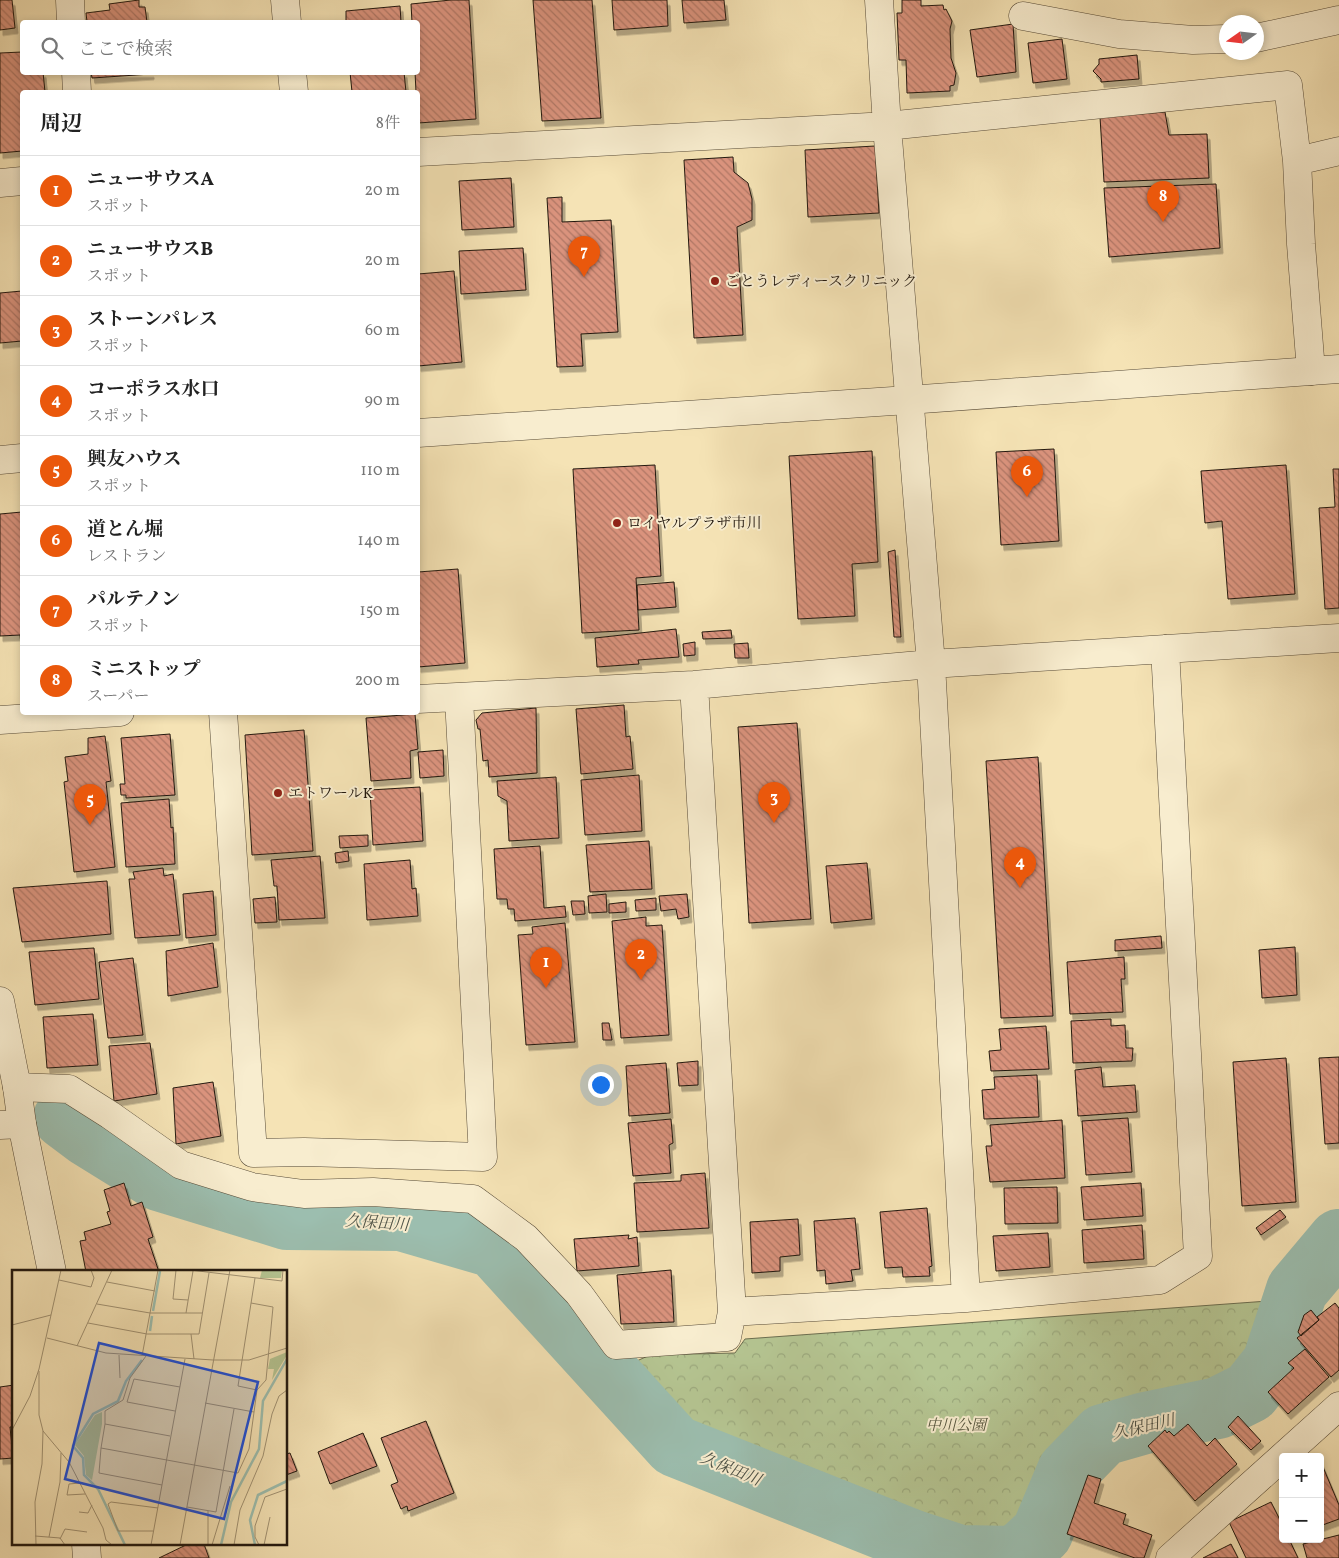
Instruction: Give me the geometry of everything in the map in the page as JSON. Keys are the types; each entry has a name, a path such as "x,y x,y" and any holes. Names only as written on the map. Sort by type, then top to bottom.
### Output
{"street":[{"path":"70,0 71,20"},
{"path":"285,0 287,20"},
{"path":"879,0 908,400 931,664 966,1298"},
{"path":"1023,16 1118,34 1194,40 1219,39"},
{"path":"1264,36 1339,20"},
{"path":"76,75 77,90"},
{"path":"292,75 294,90"},
{"path":"420,152 887,126 1288,85 1297,161 1301,244 1311,371"},
{"path":"1297,161 1339,151"},
{"path":"0,183 20,181"},
{"path":"420,433 1339,369"},
{"path":"0,460 20,458"},
{"path":"420,699 694,685 931,664 1339,638"},
{"path":"732,1312 966,1298 1160,1280 1198,1256 1165,649"},
{"path":"17,1086 69,1089 110,1115 181,1165 252,1187 304,1194 373,1192 473,1199 526,1238 579,1294 616,1345 727,1337 732,1312 694,685"},
{"path":"252,1153 304,1152 483,1157 459,698"},
{"path":"0,720 75,715"},
{"path":"223,715 252,1153 252,1187"},
{"path":"0,1001 17,1086 11,1125 51,1270"},
{"path":"1170,1558 1338,1412"}],"green space":[{"name":"中川公園","path":"1282,1300 1260,1359 1252,1368 1220,1389 1151,1399 1079,1432 1047,1464 1027,1526 1002,1538 966,1535 679,1428 630,1364 650,1355 735,1353 745,1339"}],"building":[{"path":"0,0 12,0 15,28 0,30"},
{"path":"139,0 139,7 145,7 147,20 87,20 86,13 110,10 109,4"},
{"path":"469,0 476,119 420,123 420,90 416,90 415,75 420,75 420,20 412,20 411,4"},
{"path":"533,0 592,0 601,118 542,121"},
{"path":"612,0 667,0 668,26 614,30"},
{"path":"682,0 724,0 726,20 684,23"},
{"path":"902,0 921,0 921,6 943,5 944,10 946,9 952,21 950,29 951,58 956,73 954,85 950,86 950,91 907,93 906,60 899,60 897,13 902,13"},
{"path":"400,6 401,20 346,20 346,11"},
{"path":"1013,24 1016,72 977,77 970,30"},
{"path":"1062,39 1067,79 1033,83 1028,43"},
{"path":"20,52 20,75 43,75 45,90 20,90 20,151 0,153 0,53"},
{"path":"1137,55 1139,79 1101,82 1101,79 1093,71 1099,64 1099,59"},
{"path":"92,75 136,75 92,78"},
{"path":"350,75 404,75 406,90 352,90"},
{"path":"1165,112 1169,135 1207,134 1209,178 1104,182 1100,117"},
{"path":"875,146 879,213 808,217 805,150"},
{"name":"ごとうレディースクリニック","path":"733,157 734,172 748,183 752,199 752,220 737,227 743,335 694,338 684,160"},
{"path":"511,178 514,227 462,230 459,181"},
{"path":"1216,184 1220,248 1109,257 1104,188"},
{"path":"562,197 562,222 611,220 618,332 581,334 583,366 557,367 547,198"},
{"path":"523,248 526,290 461,294 459,251"},
{"path":"454,271 462,362 420,366 420,274"},
{"path":"20,291 20,341 0,343 0,293"},
{"path":"1054,449 1059,541 1001,545 996,452"},
{"path":"872,451 878,562 852,564 855,616 798,619 789,456"},
{"name":"ロイヤルプラザ市川","path":"655,465 661,576 636,578 639,630 582,633 573,469"},
{"path":"1286,465 1295,594 1228,599 1222,521 1205,523 1201,471"},
{"path":"1333,469 1339,469 1339,608 1325,609 1319,508 1335,507"},
{"path":"20,512 20,635 0,636 0,514"},
{"path":"895,550 901,637 894,637 888,552"},
{"path":"458,569 465,663 420,667 420,572"},
{"path":"674,582 676,607 638,610 637,585"},
{"path":"676,629 679,657 638,660 639,664 597,667 595,638"},
{"path":"731,630 732,638 703,639 702,632"},
{"path":"695,642 695,655 684,656 683,644"},
{"path":"748,643 749,658 735,658 734,644"},
{"path":"624,705 626,737 630,736 633,769 581,774 576,709"},
{"path":"536,708 537,773 489,777 488,760 483,761 480,729 478,729 476,720 482,713"},
{"path":"415,715 418,749 410,751 411,778 371,781 366,718"},
{"path":"797,723 811,919 749,923 738,727"},
{"name":"エトワールK","path":"304,730 313,851 252,855 245,735"},
{"path":"170,734 175,795 126,798 126,795 121,795 120,784 125,784 121,738"},
{"path":"105,736 111,781 106,782 115,867 74,872 64,782 68,781 65,757 88,754 88,738"},
{"path":"443,750 444,776 420,778 418,752"},
{"path":"1038,757 1053,1016 1001,1018 986,761"},
{"path":"639,775 642,831 585,835 581,780"},
{"path":"556,777 559,838 509,841 507,801 498,796 497,781"},
{"path":"420,787 423,841 373,845 370,790"},
{"path":"169,799 175,864 126,867 121,803"},
{"path":"368,835 368,846 340,848 339,836"},
{"path":"649,841 652,889 590,892 586,845"},
{"path":"540,846 544,908 565,906 566,917 515,921 514,909 508,909 507,899 497,899 494,849"},
{"path":"348,851 349,861 336,863 335,853"},
{"path":"320,856 325,918 279,920 277,886 274,886 271,860"},
{"path":"410,860 412,889 416,888 418,916 367,920 364,864"},
{"path":"867,863 872,919 831,923 826,866"},
{"path":"163,868 164,876 173,874 180,935 135,938 129,879 135,879 133,872"},
{"path":"107,881 111,934 22,942 13,888"},
{"path":"213,891 216,935 186,938 183,894"},
{"path":"606,894 607,912 589,913 588,896"},
{"path":"687,894 689,917 678,919 676,909 661,911 659,896"},
{"path":"275,897 277,922 255,923 253,899"},
{"path":"656,898 656,910 636,911 635,900"},
{"path":"571,901 584,901 585,914 573,915"},
{"path":"626,902 626,912 609,913 609,904"},
{"path":"646,917 646,926 662,925 669,1035 621,1038 612,921"},
{"path":"565,923 575,1042 526,1045 518,935 533,934 532,927"},
{"path":"1161,936 1162,948 1115,951 1115,940"},
{"path":"213,943 218,987 168,996 166,951"},
{"path":"1295,947 1297,995 1262,998 1259,950"},
{"path":"94,948 99,999 35,1005 29,952"},
{"path":"1124,957 1125,979 1121,979 1123,1012 1070,1014 1067,962"},
{"path":"133,958 143,1035 108,1038 99,962"},
{"path":"93,1014 98,1065 47,1068 43,1017"},
{"path":"1111,1019 1111,1026 1125,1025 1126,1048 1133,1048 1132,1061 1073,1063 1071,1021"},
{"path":"602,1023 609,1023 612,1040 603,1040"},
{"path":"1046,1026 1049,1069 991,1071 989,1051 1001,1050 999,1029"},
{"path":"150,1043 157,1094 114,1101 109,1046"},
{"path":"1339,1057 1339,1143 1325,1144 1319,1058"},
{"path":"1286,1058 1296,1202 1242,1206 1233,1062"},
{"path":"698,1061 698,1085 679,1086 677,1063"},
{"path":"666,1063 670,1113 629,1116 626,1066"},
{"path":"1101,1067 1103,1087 1135,1085 1137,1112 1078,1116 1075,1070"},
{"path":"1037,1075 1039,1117 984,1119 982,1090 995,1089 994,1077"},
{"path":"213,1082 221,1136 176,1144 173,1088"},
{"path":"1128,1118 1132,1172 1086,1175 1082,1121"},
{"path":"671,1119 673,1143 669,1145 671,1173 633,1176 628,1123"},
{"path":"1062,1120 1065,1178 990,1182 986,1146 992,1146 990,1125"},
{"path":"705,1173 709,1228 637,1232 634,1183 681,1181 681,1175"},
{"path":"124,1183 131,1206 142,1202 153,1237 148,1239 158,1270 86,1270 80,1241 86,1240 84,1232 111,1224 107,1212 110,1211 104,1190"},
{"path":"1141,1183 1143,1216 1084,1220 1081,1187"},
{"path":"1057,1187 1058,1223 1005,1224 1004,1188"},
{"path":"927,1208 932,1266 929,1267 930,1276 903,1277 902,1267 885,1268 880,1212"},
{"path":"1280,1210 1286,1217 1261,1235 1256,1228"},
{"path":"855,1218 860,1269 851,1270 853,1281 826,1284 825,1270 817,1271 814,1221"},
{"path":"798,1219 800,1255 780,1257 780,1271 752,1273 750,1222"},
{"path":"1142,1225 1144,1259 1084,1263 1082,1230"},
{"path":"1048,1233 1050,1267 996,1271 993,1236"},
{"path":"629,1235 628,1239 637,1237 639,1266 577,1271 574,1239"},
{"path":"671,1270 674,1322 621,1324 617,1275"},
{"path":"1335,1303 1339,1308 1339,1370 1331,1377 1297,1338 1319,1320 1317,1317"},
{"path":"1311,1310 1319,1320 1301,1336 1298,1332 1304,1315"},
{"path":"1305,1349 1329,1377 1288,1414 1268,1392 1294,1368 1288,1363"},
{"path":"12,1385 12,1427 10,1427 12,1458 0,1459 0,1387"},
{"path":"1238,1416 1261,1441 1251,1450 1228,1427"},
{"path":"426,1421 454,1493 408,1511 407,1506 401,1509 391,1485 398,1482 381,1438"},
{"path":"1188,1424 1207,1446 1215,1438 1237,1464 1195,1501 1148,1446 1165,1430 1174,1436"},
{"path":"363,1433 377,1466 330,1484 318,1452"},
{"path":"290,1453 297,1471 288,1474 288,1454"},
{"path":"1324,1469 1339,1505 1339,1519 1324,1525"},
{"path":"1088,1475 1101,1479 1094,1503 1126,1514 1123,1524 1152,1535 1144,1558 1135,1558 1067,1534"},
{"path":"1271,1502 1279,1518 1279,1543 1291,1543 1298,1558 1246,1558 1229,1522"},
{"path":"1339,1535 1339,1558 1307,1558 1303,1544 1324,1543 1324,1539"},
{"path":"1231,1544 1238,1558 1203,1558"},
{"path":"184,1546 205,1546 209,1558 159,1558"}],"waterway":[{"name":"久保田川","path":"64,1118 88,1136 159,1180 287,1219 401,1220 494,1247 675,1446 914,1541 960,1556 1016,1557 1042,1533 1068,1471 1103,1435 1145,1423 1218,1408 1250,1392 1273,1363 1297,1290 1339,1240"}],"place":[{"name":"ミニストップ","path":"1163,222"},
{"name":"パルテノン","path":"584,277"},
{"name":"ごとうレディースクリニック","path":"715,281"},
{"name":"道とん堀","path":"1027,497"},
{"name":"ロイヤルプラザ市川","path":"617,523"},
{"name":"エトワールK","path":"278,793"},
{"name":"ストーンパレス","path":"774,823"},
{"name":"興友ハウス","path":"90,825"},
{"name":"コーポラス水口","path":"1020,888"},
{"name":"ニューサウスB","path":"641,980"},
{"name":"ニューサウスA","path":"546,988"}]}
